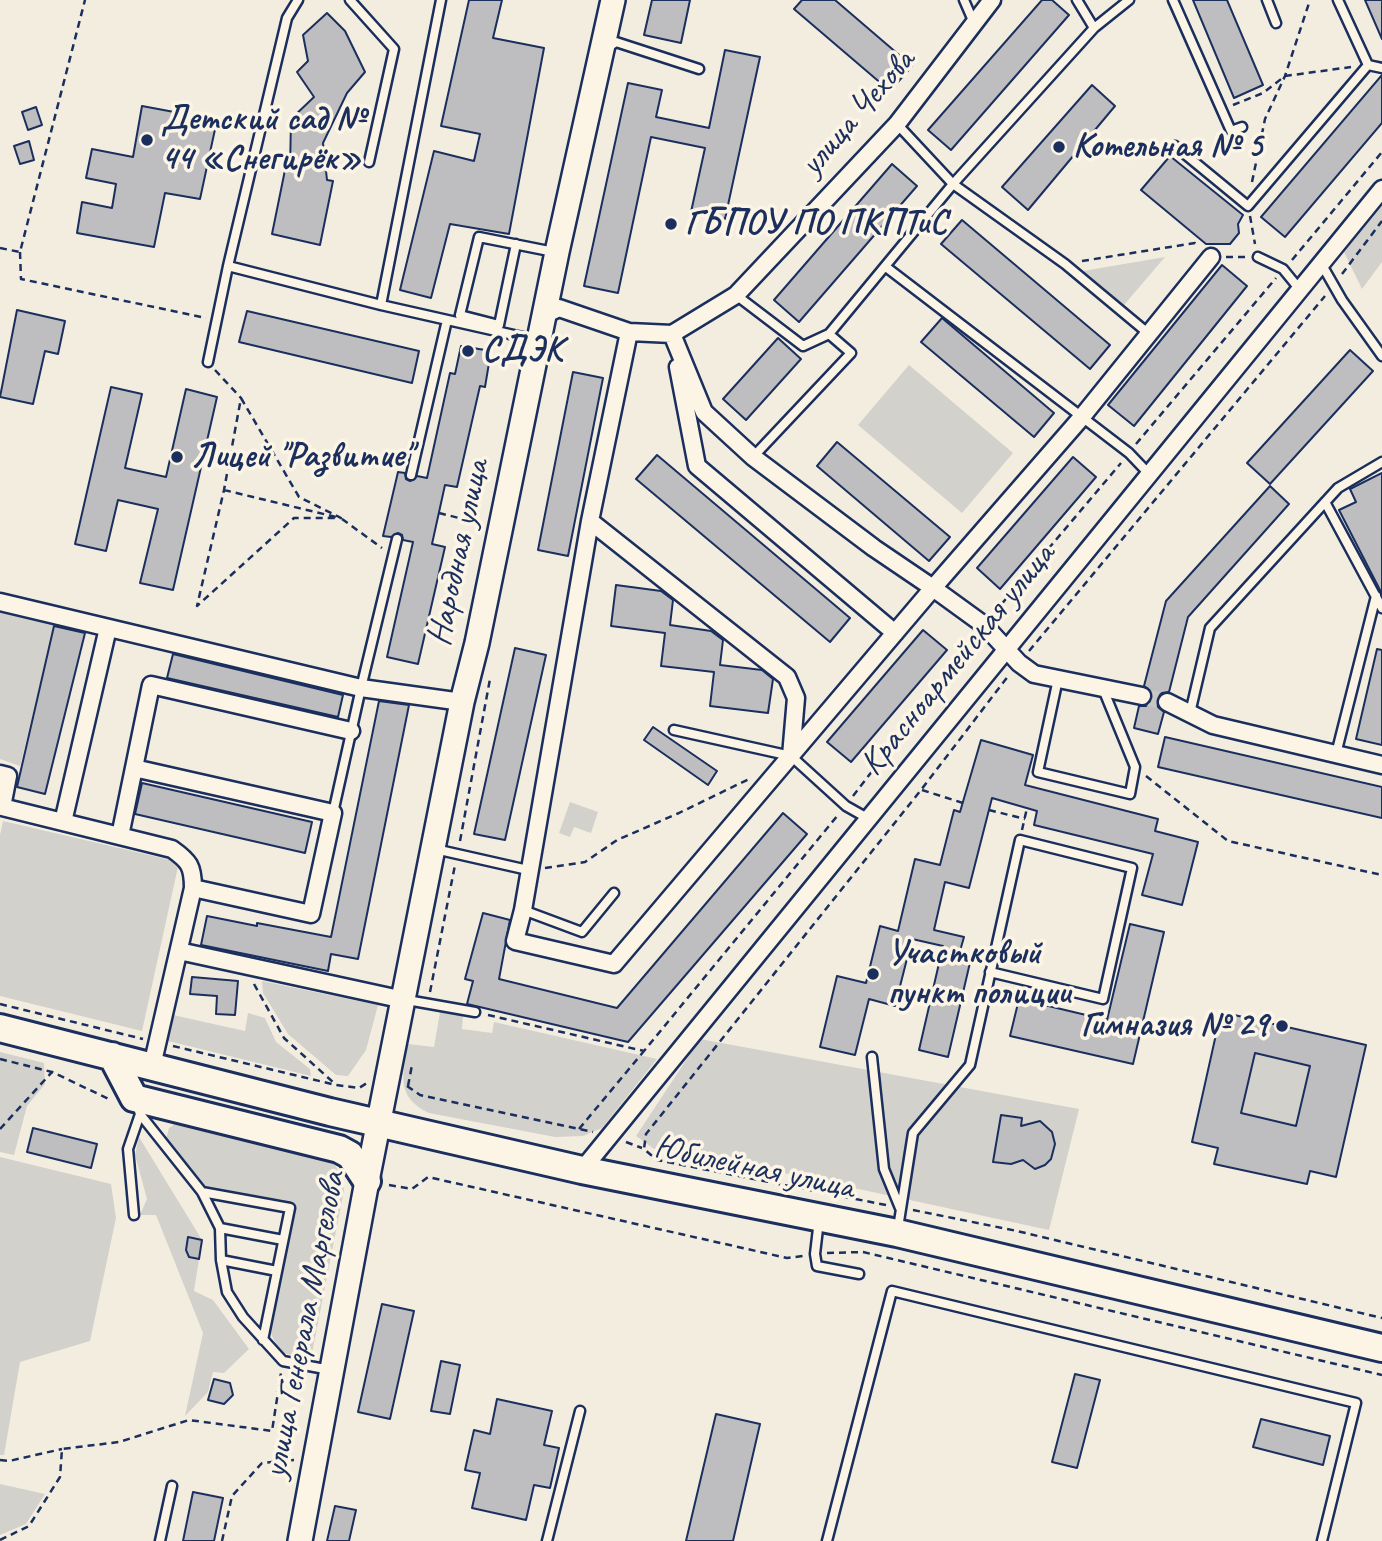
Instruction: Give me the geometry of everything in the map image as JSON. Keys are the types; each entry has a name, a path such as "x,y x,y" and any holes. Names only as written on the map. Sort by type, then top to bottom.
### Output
{"main road":[{"name":"Юбилейная улица","path":"0,1028 112,1056 155,1054 379,1122 582,1170 820,1217 899,1220 1382,1348"},
{"path":"112,1056 137,1106 339,1149 350,1155 367,1181"}],"street":[{"name":"Народная улица","path":"379,1122 462,702 477,643 557,252 613,0"},
{"name":"улица Чехова","path":"672,334 736,295 897,124 992,0"},
{"name":"Красноармейская улица","path":"582,1170 1382,189"},
{"path":"629,332 590,521 523,911 515,941 614,964 1081,418 1211,257"},
{"path":"544,315 559,308 629,332 672,334"},
{"path":"672,334 704,412 753,457 874,548 984,625 1019,663 1034,674 1142,696"},
{"path":"672,334 697,466 895,633"},
{"path":"590,521 787,677 796,698 791,756"},
{"path":"0,602 360,688 462,702"},
{"path":"63,822 108,628"},
{"path":"120,836 151,685 351,731"},
{"path":"1167,702 1213,725 1382,765"},
{"path":"134,768 334,813 311,914 193,888"},
{"path":"0,774 8,776 2,807 172,849 188,860 193,874 193,888 155,1054"},
{"path":"179,951 404,1000"},
{"name":"улица Генерала Маргелова","path":"300,1541 379,1122"}],"lane":[{"path":"208,362 287,18 298,0"},
{"path":"350,0 394,49 369,162"},
{"path":"381,305 442,0"},
{"path":"964,0 974,23"},
{"path":"1077,0 1094,28"},
{"path":"736,295 803,345 829,334 953,184 1094,28 1129,0"},
{"path":"1173,0 1231,131 1242,127"},
{"path":"1267,0 1276,23"},
{"path":"1338,0 1368,65"},
{"path":"602,50 616,43 699,69"},
{"path":"1368,65 1382,68"},
{"path":"1175,146 1248,206 1368,65"},
{"path":"897,124 953,184 1065,264 1149,334"},
{"path":"516,244 499,325 460,315 479,237 516,244 557,252"},
{"path":"1258,257 1283,269 1301,290"},
{"path":"1322,265 1382,356"},
{"path":"228,266 381,305 539,340"},
{"path":"886,267 1129,453 1150,475"},
{"path":"411,475 447,320"},
{"path":"753,457 851,353 829,334"},
{"path":"1190,713 1210,628 1338,488 1382,462"},
{"path":"1325,502 1382,608"},
{"path":"334,813 360,688 397,539"},
{"path":"1336,754 1376,596"},
{"path":"1058,679 1038,772 1130,794 1135,767 1103,689"},
{"path":"674,730 791,756 846,806 869,819"},
{"path":"899,1220 913,1133 970,1065 990,972 1020,840 1132,868 1103,999 990,972"},
{"path":"435,849 528,870"},
{"path":"523,911 582,932 614,893"},
{"path":"404,1000 475,1012"},
{"path":"872,1057 884,1169 899,1220"},
{"path":"137,1106 202,1192 220,1228 221,1259 227,1292 243,1317 283,1361 333,1370"},
{"path":"134,1215 128,1149 137,1106"},
{"path":"202,1192 290,1208 263,1340"},
{"path":"820,1217 815,1254 817,1266 859,1274"},
{"path":"220,1228 283,1240"},
{"path":"221,1259 277,1271"},
{"path":"827,1541 892,1291 1356,1403 1322,1541"},
{"path":"547,1541 580,1411"},
{"path":"160,1541 172,1486"}],"path":[{"path":"85,0 20,252 20,279 216,320"},
{"path":"1065,264 1195,243 1211,257 1258,257 1248,206 1265,119 1286,76 1310,0"},
{"path":"1218,100 1230,107 1263,93 1286,76 1368,65"},
{"path":"579,1129 846,806 984,625 1382,152"},
{"path":"644,1149 646,1134 1019,663 1334,286 1382,221"},
{"path":"0,248 20,252"},
{"path":"208,362 241,398 299,497 341,518 393,556"},
{"path":"241,398 224,491 197,606 294,518 341,518"},
{"path":"224,491 341,518"},
{"path":"439,513 500,528"},
{"path":"1135,767 1228,841 1382,874"},
{"path":"528,870 585,862 617,840 751,777"},
{"path":"921,790 963,803"},
{"path":"1020,840 1027,808"},
{"path":"989,810 1025,819"},
{"path":"246,965 260,998 284,1038 336,1085"},
{"path":"0,1003 155,1054 359,1088 373,1080 408,1086 420,1095 611,1135 644,1149 657,1160 899,1220 1017,1231 1382,1318"},
{"path":"475,1012 644,1051"},
{"path":"0,1059 52,1072 137,1106"},
{"path":"0,1129 52,1072"},
{"path":"367,1181 412,1189 428,1177 787,1258 863,1252 1382,1375"},
{"path":"0,1460 9,1461 62,1449 119,1442 189,1420 272,1432 283,1361"},
{"path":"0,1539 29,1526 60,1476 62,1449"},
{"path":"222,1541 232,1496 262,1463 316,1458"}],"shaded area":[{"path":"1382,201 1382,262 1362,289 1344,252"},
{"path":"1165,257 1124,305 1083,271"},
{"path":"909,365 1013,453 962,513 858,425"},
{"path":"0,607 56,620 20,766 0,759"},
{"path":"570,802 598,812 591,833 574,827 570,837 559,833"},
{"path":"3,821 179,862 142,1031 0,996 0,835"},
{"path":"262,981 378,1005 366,1050 348,1076 336,1075 288,1034 263,993"},
{"path":"440,1012 463,1015 462,1029 492,1033 494,1022 657,1059 602,1128 583,1136 555,1137 429,1113 411,1100 406,1092 403,1075 408,1044 434,1047"},
{"path":"248,1013 265,1018 276,1042 310,1069 311,1076 168,1041 173,1015 245,1031"},
{"path":"700,1039 1079,1109 1049,1230 761,1168 654,1149 636,1136"},
{"path":"0,1052 44,1063 45,1084 27,1106 14,1155 0,1152"},
{"path":"1255,1053 1310,1066 1296,1126 1241,1113"},
{"path":"182,1120 330,1158 340,1173 344,1190 312,1353 304,1357 280,1353 268,1327 291,1205 206,1189 166,1139 169,1128"},
{"path":"139,1137 202,1240 188,1238 186,1250 189,1257 199,1259 194,1291 213,1300 249,1349 224,1373 213,1372 208,1392 185,1416 203,1333 156,1215 140,1215 147,1199 135,1155"},
{"path":"0,1157 111,1184 116,1218 90,1341 20,1362 4,1455 0,1455"},
{"path":"0,1484 45,1494 26,1524 0,1535"}],"building":[{"path":"469,0 502,0 493,38 544,48 509,234 450,224 431,298 400,290 434,151 474,161 480,134 441,126"},
{"path":"652,0 690,0 681,43 644,35"},
{"path":"802,0 835,0 912,66 890,91 794,9"},
{"path":"1042,0 1052,0 1069,15 951,150 928,130"},
{"path":"1193,0 1227,0 1263,85 1234,98"},
{"path":"1365,0 1382,0 1382,39"},
{"path":"327,13 345,31 365,72 347,93 323,143 327,180 333,181 320,245 272,234 285,170 290,171 291,119 314,97 297,72 308,61 303,35"},
{"path":"725,50 760,57 725,219 691,212 705,148 651,137 618,293 584,286 628,83 662,90 656,117 709,128"},
{"path":"1382,75 1382,123 1285,237 1261,217"},
{"name":"Котельная № 5","path":"1092,85 1115,106 1028,210 1002,187"},
{"path":"142,106 217,120 200,199 165,193 154,247 77,233 82,202 112,208 116,184 86,178 92,149 133,157"},
{"path":"36,107 42,125 28,130 22,112"},
{"path":"29,141 34,160 20,164 14,146"},
{"path":"1170,156 1243,215 1238,224 1239,233 1230,244 1206,244 1141,190"},
{"path":"892,164 917,186 799,322 774,300"},
{"path":"962,220 1110,345 1090,369 941,244"},
{"path":"1222,265 1247,286 1134,426 1108,405"},
{"path":"17,310 65,321 58,354 45,351 33,404 0,397"},
{"path":"247,311 419,351 412,383 239,342"},
{"path":"942,318 1054,413 1034,437 921,342"},
{"path":"778,338 801,359 746,420 723,399"},
{"path":"461,346 491,351 485,387 480,386 457,487 445,485 432,544 445,547 418,664 387,657 413,542 403,540 398,533 391,537 383,536 398,472 405,473 406,479 410,481 417,476 427,478 450,373 455,374"},
{"path":"1350,350 1373,371 1270,484 1247,463"},
{"path":"573,372 603,378 568,556 538,550"},
{"path":"111,387 142,394 125,468 166,477 186,389 217,397 173,590 140,583 158,509 118,500 106,551 75,544"},
{"path":"837,442 950,537 929,561 817,466"},
{"path":"657,455 850,618 830,642 636,479"},
{"path":"1073,457 1096,477 1000,589 977,568"},
{"path":"1382,473 1382,594 1339,510 1356,502 1350,489"},
{"path":"1270,486 1289,504 1188,617 1169,692 1162,693 1157,698 1158,707 1164,712 1158,734 1134,728 1139,706 1146,706 1152,699 1152,692 1144,686 1166,601"},
{"path":"616,585 661,591 673,600 670,625 711,631 723,640 720,665 762,670 773,679 768,713 710,706 714,672 661,666 665,633 611,626"},
{"path":"54,626 85,633 45,794 17,787"},
{"path":"923,630 947,650 851,762 827,742"},
{"path":"515,648 546,655 505,840 474,834"},
{"path":"1377,649 1382,650 1382,745 1356,739"},
{"path":"173,654 343,695 338,717 167,678"},
{"path":"379,701 409,705 358,959 331,954 328,971 201,945 207,916 331,937"},
{"path":"653,727 717,771 708,785 644,740"},
{"path":"1165,737 1382,787 1382,818 1158,767"},
{"path":"981,740 1033,755 1025,785 1158,819 1155,831 1198,842 1182,905 1142,895 1153,854 1034,825 1037,811 992,798 969,888 945,882 934,930 964,937 960,951 972,954 948,1057 919,1050 943,946 912,939 895,1006 869,999 855,1055 820,1047 837,976 866,983 880,926 898,931 915,859 940,865 954,810 960,812"},
{"path":"142,783 312,822 305,853 135,814"},
{"path":"783,813 807,834 628,1042 467,1004 473,981 465,979 483,913 510,920 499,979 617,1008"},
{"path":"1130,924 1164,932 1133,1064 1010,1036 1019,999 1107,1020"},
{"path":"192,977 238,981 235,1015 216,1014 217,996 190,994"},
{"name":"Гимназия № 29","path":"1221,1012 1366,1045 1336,1177 1310,1171 1307,1184 1214,1164 1218,1148 1192,1142","holes":["1255,1053 1310,1066 1296,1126 1241,1113"]},
{"path":"1001,1115 1022,1118 1021,1126 1040,1121 1052,1132 1055,1144 1051,1159 1045,1165 1035,1169 1023,1160 1011,1164 993,1162"},
{"path":"33,1128 97,1144 91,1168 27,1152"},
{"path":"188,1237 202,1240 199,1259 189,1257 186,1250"},
{"path":"382,1304 414,1311 390,1419 358,1412"},
{"path":"441,1361 460,1365 450,1414 431,1411"},
{"path":"1075,1374 1100,1380 1077,1468 1052,1462"},
{"path":"214,1379 230,1383 233,1395 224,1404 208,1400"},
{"path":"497,1399 552,1411 544,1445 559,1448 550,1488 534,1485 526,1520 472,1508 480,1473 465,1470 474,1430 490,1434"},
{"path":"716,1414 760,1424 733,1541 686,1541"},
{"path":"1261,1419 1330,1436 1323,1465 1253,1447"},
{"path":"193,1492 223,1498 214,1541 183,1541"},
{"path":"335,1506 356,1510 349,1541 327,1541"}],"tunnel":[{"path":"1142,696 1167,702"}],"place":[{"name":"Детский сад № 44 «Снегирёк»","path":"147,140"},
{"name":"Котельная № 5","path":"1059,147"},
{"name":"ГБПОУ ПО ПКПТиС","path":"671,224"},
{"name":"СДЭК","path":"468,351"},
{"name":"Лицей \"Развитие\"","path":"177,457"},
{"name":"Участковый пункт полиции","path":"873,974"},
{"name":"Гимназия № 29","path":"1282,1026"}]}
